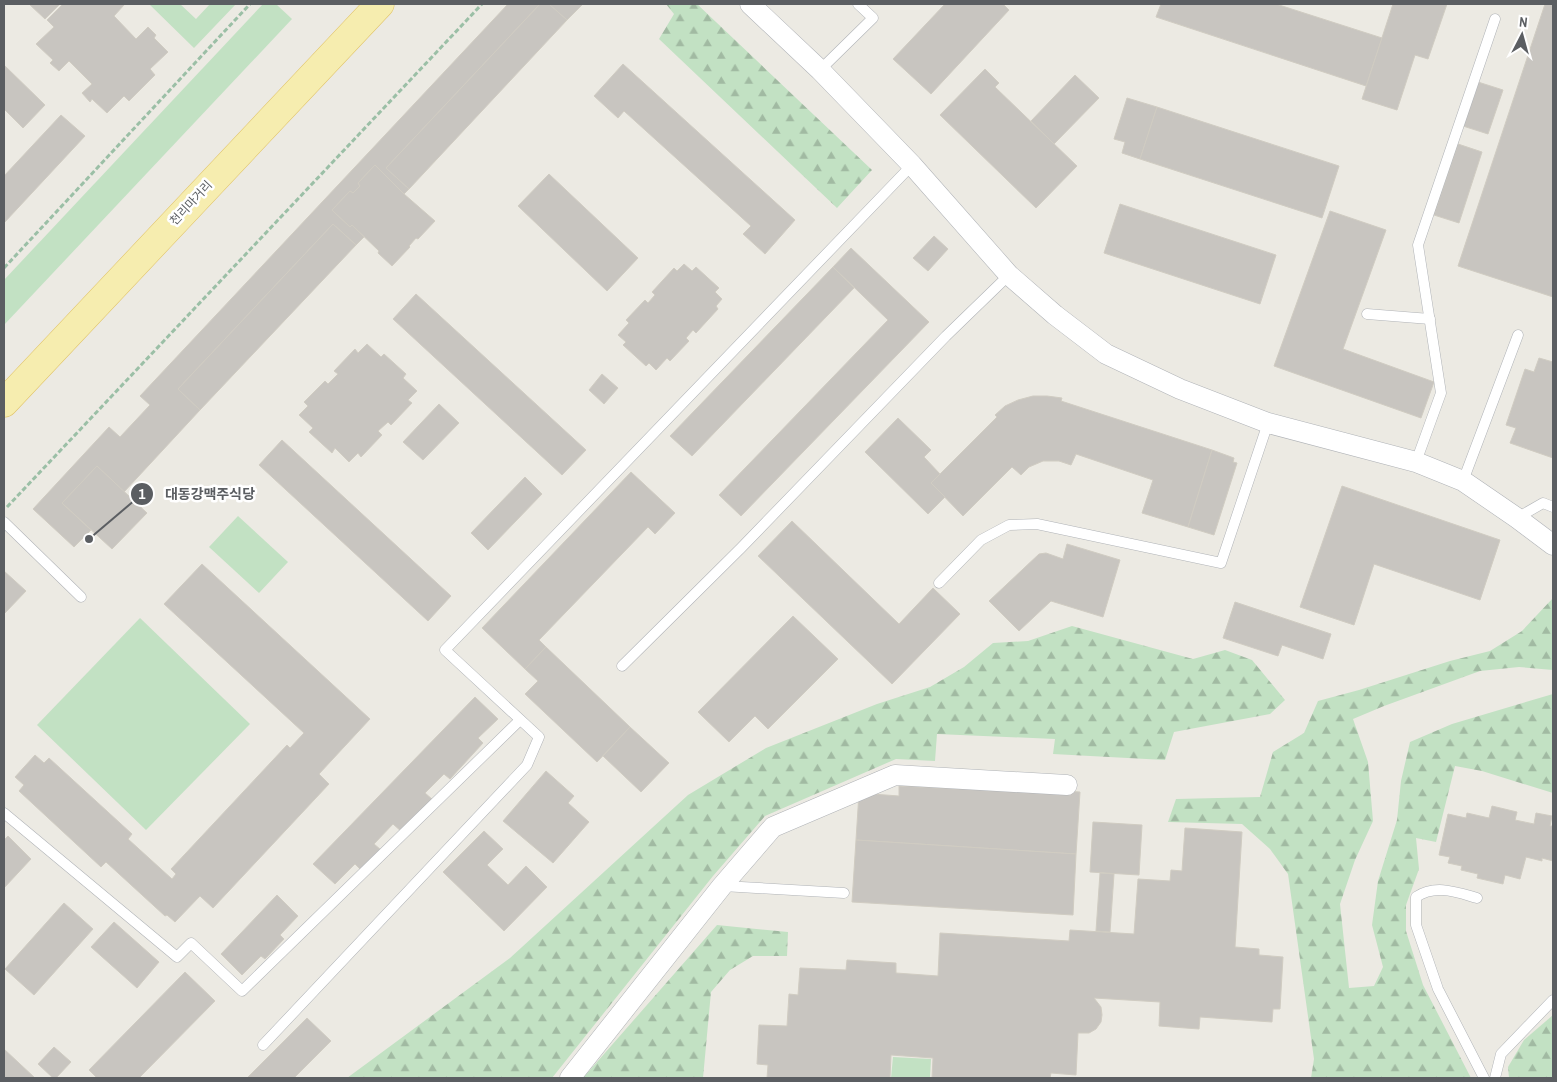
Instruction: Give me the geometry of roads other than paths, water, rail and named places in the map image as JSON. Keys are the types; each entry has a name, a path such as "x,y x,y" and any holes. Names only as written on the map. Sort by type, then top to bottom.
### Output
{"main road":[{"name":"천리마거리","path":"4,403 380,4"}],"street":[{"path":"750,4 820,70 912,165 1009,275 1055,315 1106,354 1180,389 1268,423 1416,462 1463,481 1517,518 1553,546"},
{"path":"570,1078 722,886 773,828 895,775 1067,784"}],"lane":[{"path":"820,70 873,18 858,4"},
{"path":"1416,462 1441,393 1418,245 1495,19"},
{"path":"263,1045 527,765 539,737 445,650 912,165"},
{"path":"622,666 741,548 946,336 1009,275"},
{"path":"1367,314 1430,319"},
{"path":"1463,481 1518,335"},
{"path":"939,583 981,540 1009,525 1037,524 1221,563 1268,423"},
{"path":"1517,518 1543,504 1553,507"},
{"path":"4,522 81,597"},
{"path":"4,813 177,957 190,943 242,991 520,720"},
{"path":"722,886 844,893"},
{"path":"1476,898 1446,889 1425,891 1416,897 1416,925 1438,989 1484,1078"},
{"path":"1496,1078 1501,1054 1553,1000"}],"place":[{"name":"대동강맥주식당","path":"89,539"}]}
